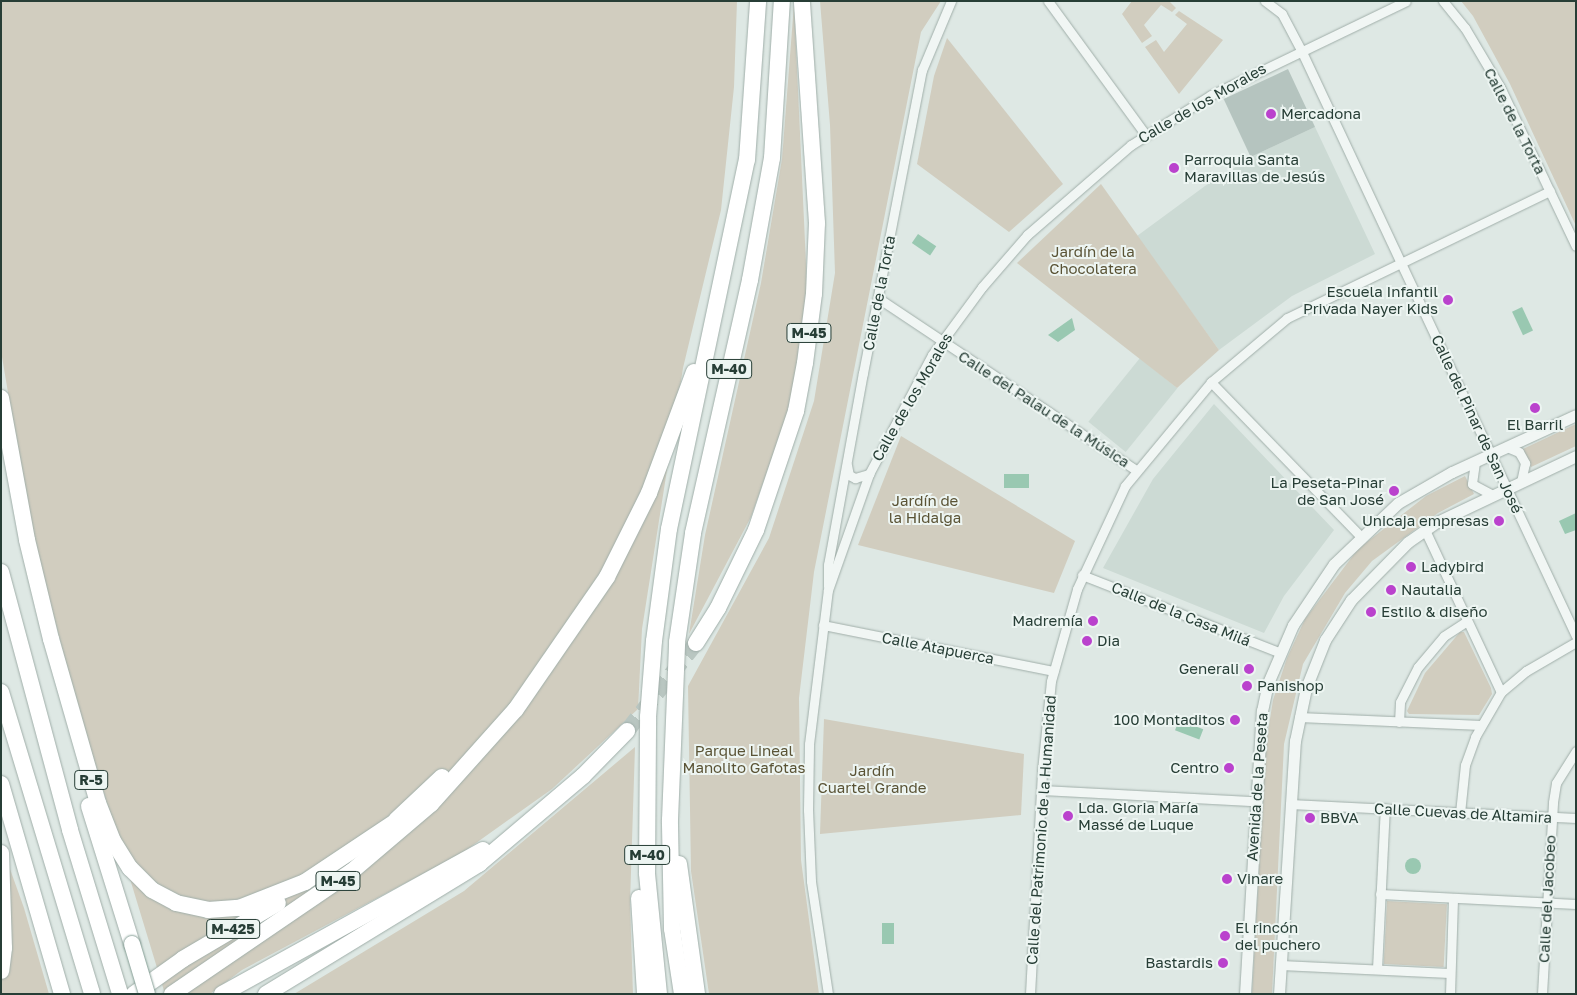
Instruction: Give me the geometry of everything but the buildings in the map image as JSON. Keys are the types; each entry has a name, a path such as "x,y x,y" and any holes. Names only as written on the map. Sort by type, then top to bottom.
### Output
{"highway":[{"name":"M-40","path":"659,994 647,873 648,717 654,641 670,529 736,223 748,150 758,1"},
{"name":"M-40","path":"682,994 672,930 670,820 677,642 693,533 750,280 772,158 782,1"},
{"name":"M-45","path":"696,643 718,608 756,530 796,411 805,363 814,294 817,223 802,1"},
{"name":"M-45","path":"172,994 351,872 431,804 516,709 549,664 607,576 649,493 692,382 722,254 736,223"},
{"name":"R-5","path":"1,398 27,540 51,639 98,803 113,841 130,868 152,890 176,903 208,910 238,908 304,882 392,824"},
{"path":"1,434 28,580 148,994"},
{"name":"R-5","path":"1,572 68,821 120,994"},
{"path":"392,824 464,755 549,664"},
{"path":"1,692 89,986"},
{"path":"646,994 639,885 640,753 648,717"},
{"name":"M-45","path":"266,994 479,864 531,822 627,731"},
{"path":"1,784 61,992"},
{"path":"670,820 697,994"},
{"name":"M-45","path":"222,994 531,822"},
{"name":"M-425","path":"134,994 183,959 334,868 392,824"},
{"path":"1,853 4,938 1,971"}],"street":[{"name":"Calle de la Torta","path":"828,590 828,565 846,464 922,70 951,1"},
{"path":"1048,1 1145,134"},
{"name":"Calle del Pinar de San José","path":"1265,1 1282,14 1302,50 1576,636"},
{"name":"Calle de los Morales","path":"828,994 817,932 809,845 809,744 828,590 869,474 941,341 1028,235 1078,188 1145,134 1211,95 1406,1"},
{"name":"Calle de la Torta","path":"1443,1 1465,28 1500,87 1576,246"},
{"name":"Calle del Patrimonio de la Humanidad","path":"1030,994 1042,790 1054,670 1082,575 1136,470 1211,382 1287,318 1401,261 1550,191"},
{"name":"Calle del Palau de la Música","path":"878,298 1136,470"},
{"path":"1211,382 1360,536"},
{"name":"Avenida de la Peseta","path":"1245,994 1255,801 1262,711 1280,653 1309,596 1360,536 1425,486 1576,415"},
{"path":"1507,447 1519,452 1525,463 1521,482"},
{"path":"1279,994 1290,804 1299,717 1314,665 1351,600 1380,567 1425,530 1507,488 1576,456"},
{"path":"1474,462 1472,484 1493,495"},
{"path":"846,464 849,475 855,478 869,474"},
{"path":"1425,530 1466,621 1501,692"},
{"name":"Calle de la Casa Milá","path":"1082,575 1280,653"},
{"path":"1399,722 1400,702 1418,667 1444,636 1466,621"},
{"name":"Calle Atapuerca","path":"823,625 1054,670"},
{"path":"1460,813 1465,765 1481,725 1501,692 1526,671 1576,642"},
{"path":"1299,717 1481,725"},
{"name":"Calle del Jacobeo","path":"1542,994 1552,817 1556,783 1576,751"},
{"path":"1042,790 1255,801"},
{"name":"Calle Cuevas de Altamira","path":"1290,804 1576,818"},
{"path":"1377,969 1385,808"},
{"path":"1380,894 1576,904"},
{"path":"1450,994 1453,898"},
{"path":"1280,965 1450,973"}],"shaded area":[{"path":"1315,127 1375,254 1292,296 1219,350 1137,236 1205,186 1255,155"},
{"path":"918,234 936,246 930,255 912,243"},
{"path":"1522,307 1533,331 1523,335 1512,312"},
{"path":"1072,318 1075,330 1058,342 1048,335"},
{"path":"1140,358 1177,388 1126,452 1088,422"},
{"path":"1214,404 1334,530 1284,596 1264,633 1103,568 1153,479"},
{"path":"1004,474 1029,474 1029,488 1004,488"},
{"path":"1576,513 1576,530 1565,534 1559,521"},
{"path":"1179,720 1203,729 1199,740 1175,730"},
{"path":"1410,858 1416,858 1421,863 1419,872 1410,874 1405,869 1405,863"},
{"path":"882,923 894,923 894,944 882,944"}],"green space":[{"path":"1,1 737,1 734,87 721,210 683,368 642,629 638,709 552,789 462,853 242,970 210,994 165,994 75,698 31,529 1,351"},
{"name":"Parque Lineal Manolito Gafotas","path":"820,1 941,1 921,32 814,572 799,698 801,860 819,994 709,994 691,871 688,686 769,538 814,401 835,273 830,125"},
{"path":"1132,1 1169,1 1176,8 1172,12 1161,5 1144,25 1152,36 1142,43 1122,14"},
{"path":"1461,1 1576,1 1576,226 1510,84 1473,16"},
{"path":"794,4 807,285 792,401 751,517 689,634 705,535 761,283 782,159"},
{"path":"1179,11 1223,40 1179,94 1145,47 1156,40 1164,52 1187,24 1175,15"},
{"path":"947,38 1063,184 1009,232 917,164 934,76"},
{"name":"Jardín de la Chocolatera","path":"1101,184 1219,350 1177,388 1017,263"},
{"path":"1576,424 1576,446 1531,467 1523,449"},
{"name":"Jardín de la Hidalga","path":"901,436 1075,541 1054,593 858,545"},
{"path":"1465,476 1474,494 1438,513 1372,561 1345,593 1303,664 1284,744 1272,994 1252,994 1266,744 1273,700 1287,658 1305,619 1358,549 1426,496"},
{"path":"1460,632 1464,632 1491,688 1492,694 1479,715 1409,714 1407,711 1425,673"},
{"name":"Jardín Cuartel Grande","path":"824,719 1024,754 1021,815 820,834"},
{"path":"635,747 630,903 633,994 294,994 464,891"},
{"path":"1,844 24,908 49,994 1,994"},
{"path":"1387,901 1447,904 1444,967 1384,964"}],"tunnel":[{"path":"627,731 696,643"}],"place":[{"name":"Mercadona","path":"1271,114"},
{"name":"Parroquia Santa Maravillas de Jesús","path":"1174,168"},
{"name":"Escuela Infantil Privada Nayer Kids","path":"1448,300"},
{"name":"El Barril","path":"1535,408"},
{"name":"La Peseta-Pinar de San José","path":"1394,491"},
{"name":"Unicaja empresas","path":"1499,521"},
{"name":"Ladybird","path":"1411,567"},
{"name":"Nautalia","path":"1391,590"},
{"name":"Estilo & diseño","path":"1371,612"},
{"name":"Madremía","path":"1093,621"},
{"name":"Dia","path":"1087,641"},
{"name":"Generali","path":"1249,669"},
{"name":"Panishop","path":"1247,686"},
{"name":"100 Montaditos","path":"1235,720"},
{"name":"Centro","path":"1229,768"},
{"name":"Lda. Gloria María Massé de Luque","path":"1068,816"},
{"name":"BBVA","path":"1310,818"},
{"name":"Vinare","path":"1227,879"},
{"name":"El rincón del puchero","path":"1225,936"},
{"name":"Bastardis","path":"1223,963"}]}
